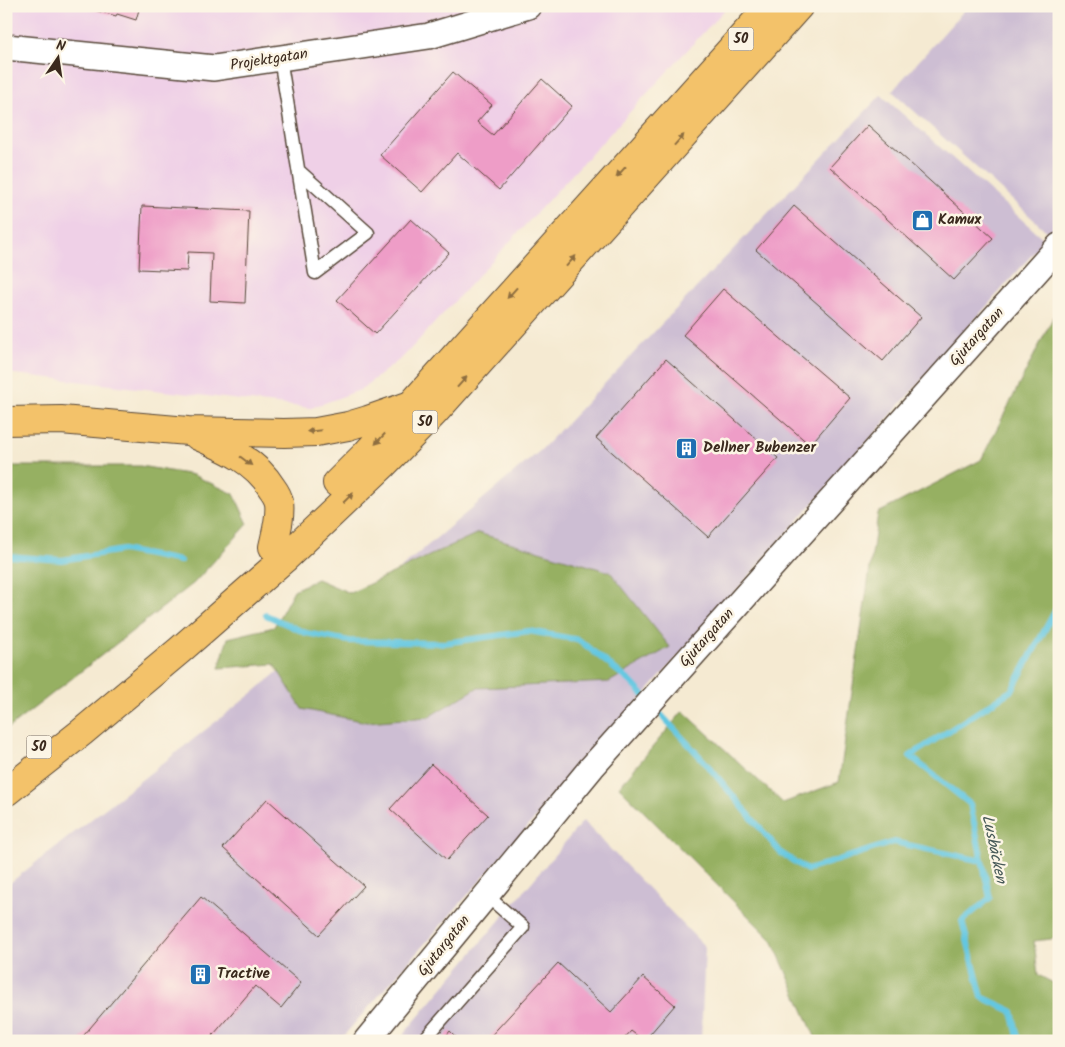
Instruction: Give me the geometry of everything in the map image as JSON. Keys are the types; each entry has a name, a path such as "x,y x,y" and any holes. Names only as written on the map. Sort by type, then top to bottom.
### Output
{"highway":[{"name":"50","path":"6,774 172,636 273,547 366,454 770,6"},
{"name":"50","path":"6,792 188,644 284,559 384,464 447,398 799,6"},
{"path":"6,420 61,420 188,431 316,432 348,426 412,404"},
{"path":"6,408 61,420"},
{"path":"188,431 231,451 245,460 268,481 279,501 278,524 273,547"}],"street":[{"name":"Projektgatan","path":"6,47 214,68 429,36 528,6"},
{"name":"Gjutargatan","path":"366,1041 592,767 1059,246"}],"lane":[{"path":"280,58 315,273 368,233 299,171"},
{"path":"423,1041 523,927 486,896"}],"shaded area":[{"path":"6,6 728,6 403,357 360,390 311,408 6,373"},
{"path":"968,6 1059,6 1059,233 1054,238 892,91"},
{"path":"881,95 1045,240 339,1041 6,1041 6,886 255,691 541,450"},
{"path":"583,821 705,947 701,1041 398,1041"}],"green space":[{"path":"1059,306 1059,938 1034,941 1038,975 1059,986 1059,1041 817,1041 772,940 619,787 683,711 783,803 839,782 878,513 981,460"},
{"path":"6,466 140,466 193,475 234,494 248,524 194,583 6,730"},
{"path":"478,533 610,572 670,647 609,682 477,688 428,717 366,722 302,709 274,664 219,668 228,638 274,627 294,590 317,579 350,593"}],"building":[{"path":"80,6 140,6 136,20"},
{"path":"453,72 492,105 477,122 493,135 542,79 572,106 499,190 457,153 422,192 380,155"},
{"path":"868,125 993,238 954,280 830,167"},
{"path":"142,206 249,211 245,303 210,301 212,253 188,252 187,271 139,269"},
{"path":"794,206 921,317 883,361 756,250"},
{"path":"411,219 449,253 375,334 337,300"},
{"path":"723,289 850,398 810,445 683,335"},
{"name":"Dellner Bubenzer","path":"666,359 778,458 708,537 596,438"},
{"path":"431,764 488,815 447,860 390,809"},
{"path":"267,799 364,886 319,935 223,848"},
{"name":"Tractive","path":"201,897 301,983 281,1008 255,986 208,1041 79,1041"},
{"path":"558,963 611,1012 643,977 675,1005 644,1041 631,1031 622,1041 486,1041"},
{"path":"450,1031 460,1041 442,1041"}],"waterway":[{"path":"6,556 62,560 123,550 180,561"},
{"name":"Lusbäcken","path":"1019,1041 1012,1011 982,997 962,921 990,898 970,804 910,756 1012,690 1059,604"},
{"path":"266,615 306,633 349,641 444,643 529,631 579,640 631,682 646,698"},
{"path":"653,706 703,760 781,853 807,870 894,842 982,861"}],"place":[{"name":"Kamux","path":"922,220"},
{"name":"Dellner Bubenzer","path":"687,448"},
{"name":"Tractive","path":"201,974"}]}
